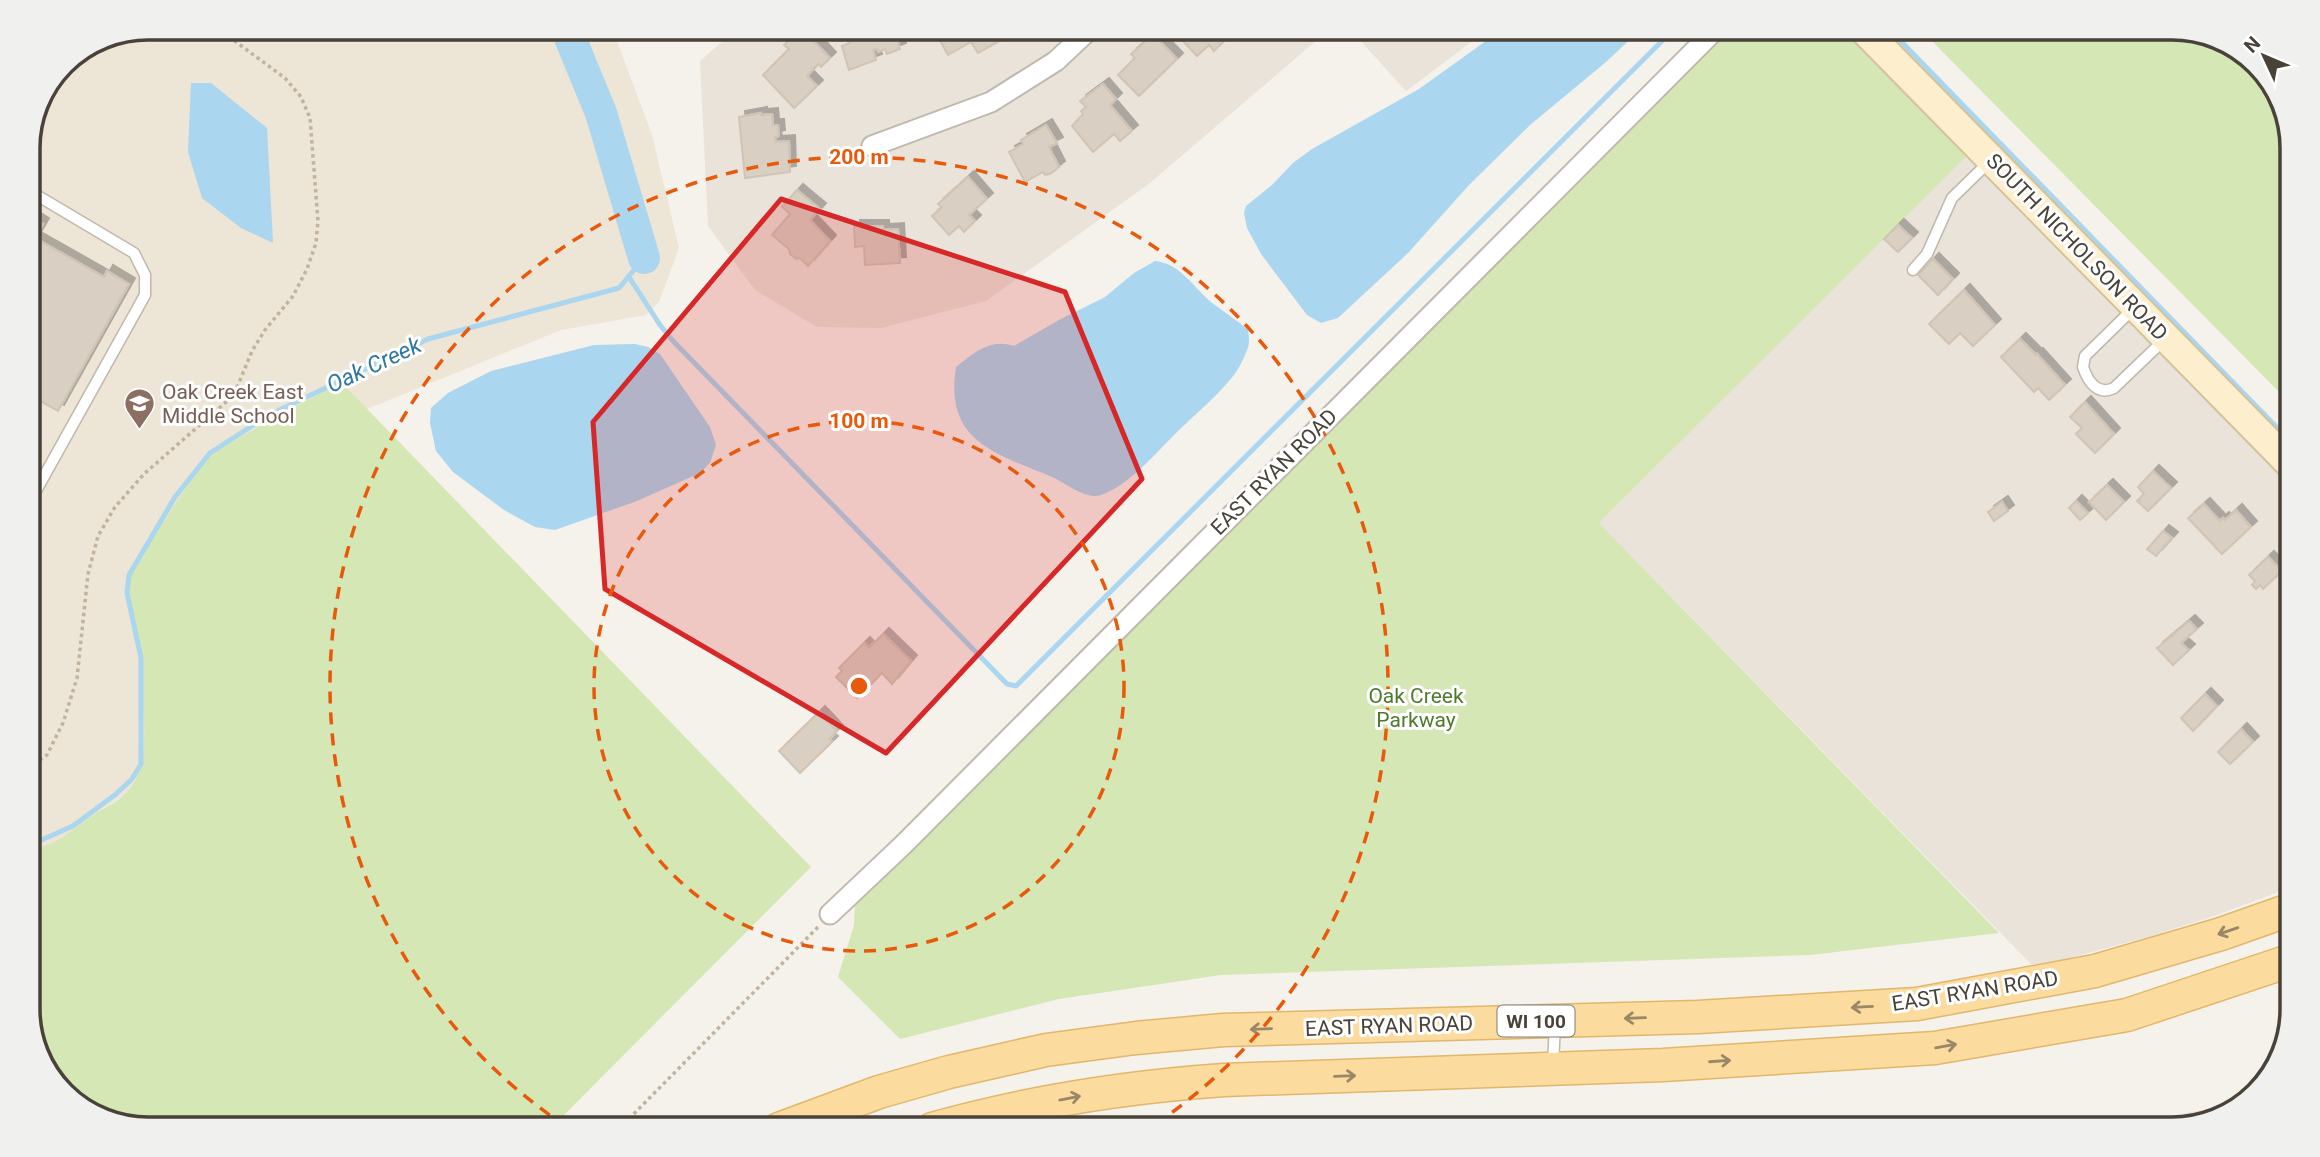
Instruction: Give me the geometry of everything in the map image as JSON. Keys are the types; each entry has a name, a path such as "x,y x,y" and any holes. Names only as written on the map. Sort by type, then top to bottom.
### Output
{"main road":[{"name":"EAST RYAN ROAD","path":"811,1117 879,1092 948,1072 1046,1050 1223,1030 1698,1017 1917,1004 2095,971 2221,934 2280,913"},
{"path":"2203,990 2280,949"},
{"path":"975,1117 1088,1094 1224,1080 1663,1065 1935,1048 2127,1016 2280,964"}],"street":[{"path":"872,146 992,102 1056,61 1078,40"},
{"name":"EAST RYAN ROAD","path":"830,914 904,844 1705,40"},
{"name":"SOUTH NICHOLSON ROAD","path":"1874,40 2280,454"}],"lane":[{"path":"1913,270 1927,254 1952,198 1991,160"},
{"path":"40,197 134,253 145,275 145,295 40,483"},
{"path":"2135,307 2085,356 2082,367 2092,384 2099,390 2114,388 2166,338"},
{"path":"1553,1069 1556,1021"}],"path":[{"path":"40,760 47,755 63,723 77,678 88,574 99,536 115,507 144,474 234,395 252,351 265,330 293,296 307,270 316,243 318,221 310,118 301,97 285,78 234,40"},
{"path":"632,1117 830,914"}],"highlighted area":[{"path":"781,199 1065,292 1142,479 886,753 605,589 593,422"}],"shaded area":[{"name":"Oak Creek East Middle School","path":"616,40 652,135 679,248 659,302 646,315 561,330 367,409 340,383 127,593 141,659 145,741 141,764 126,794 93,815 62,840 40,848 40,141 51,100 62,82 94,55 113,46 134,41"},
{"path":"724,40 1317,40 1150,183 986,301 881,328 817,327 755,290 708,226 700,61"},
{"path":"1360,40 1474,40 1406,91"},
{"path":"1972,151 2280,467 2280,891 2151,936 2066,959 2032,965 1599,523"},
{"path":"2214,1108 2186,1116 2164,1117"}],"green space":[{"name":"Oak Creek Parkway","path":"1716,40 1862,40 1972,151 1599,523 1999,933 1810,955 1221,975 1059,999 900,1039 838,977 854,925 855,905"},
{"path":"1931,40 2172,40 2207,46 2229,56 2229,91 2264,91 2274,113 2280,141 2280,393"},
{"path":"341,382 811,867 562,1117 134,1116 100,1106 88,1099 67,1080 51,1057 40,1016 40,847 56,841 120,798 128,791 140,769 144,743 142,664 130,605 129,575 206,456"}],"water":[{"path":"1487,40 1629,40 1530,125 1469,185 1408,253 1338,318 1321,323 1307,315 1261,254 1247,228 1244,213 1246,206 1312,149 1419,89"},
{"path":"191,83 211,83 267,128 273,243 241,228 202,198 188,152"},
{"path":"1155,261 1179,271 1212,303 1248,330 1249,345 1241,363 1215,396 1131,477 1101,495 1082,493 993,451 978,441 966,428 958,412 954,392 956,367 990,345 1014,346 1105,297 1134,273"},
{"path":"635,344 660,354 710,427 716,445 710,463 700,473 637,501 555,530 535,527 504,510 453,472 436,451 430,423 431,408 448,393 491,371 594,345"}],"building":[{"path":"790,40 813,40 830,58 821,67 818,64 807,76 817,86 794,108 763,75 789,49 784,45"},
{"path":"849,40 897,40 900,49 887,54 885,49 878,52 877,49 873,50 876,60 849,70 842,46 850,43"},
{"path":"940,40 1001,40 978,53 971,42 948,55"},
{"path":"1146,40 1159,40 1177,59 1139,96 1118,75 1135,58 1131,54"},
{"path":"1182,40 1223,42 1214,51 1209,45 1197,56"},
{"path":"1103,84 1116,99 1110,105 1132,131 1120,141 1114,134 1093,152 1072,126 1086,107 1080,101"},
{"path":"772,114 773,125 778,125 779,136 775,137 776,142 789,141 790,172 745,178 739,117"},
{"path":"1046,125 1057,143 1049,147 1059,167 1050,174 1045,175 1043,172 1025,182 1009,152 1023,144 1021,140"},
{"path":"968,177 987,199 969,215 975,221 964,232 959,226 949,235 932,216 942,207 938,204"},
{"path":"797,190 820,209 810,220 830,241 808,266 800,258 796,259 790,254 789,249 772,235 790,214 782,207"},
{"path":"1898,225 1912,238 1898,252 1884,239"},
{"path":"854,226 898,229 900,263 865,265 864,246 855,247"},
{"path":"40,241 104,277 107,271 129,284 58,411 40,401"},
{"path":"1933,259 1953,279 1938,295 1918,275"},
{"path":"1964,290 1995,325 1973,346 1960,333 1949,344 1929,324"},
{"path":"2020,339 2065,385 2049,400 2038,388 2034,392 2001,357"},
{"path":"2085,402 2114,434 2095,453 2076,434 2082,428 2070,417"},
{"path":"2153,471 2171,488 2148,511 2137,501 2144,494 2138,487"},
{"path":"2107,485 2124,502 2106,520 2089,502"},
{"path":"2076,501 2088,513 2080,520 2069,508"},
{"path":"2002,502 2008,511 1994,521 1988,512"},
{"path":"2204,504 2220,521 2236,510 2251,527 2222,554 2188,518"},
{"path":"2163,531 2172,538 2156,556 2147,549"},
{"path":"2268,557 2280,569 2280,573 2263,589 2260,585 2256,589 2252,585 2255,581 2249,575"},
{"path":"2189,621 2197,629 2181,643 2189,650 2173,665 2157,648"},
{"path":"883,634 911,661 892,684 882,673 857,698 836,677 842,671 839,668 864,643 869,648"},
{"path":"2205,694 2217,706 2193,731 2181,718"},
{"path":"819,712 837,731 829,739 832,742 800,773 779,751"},
{"path":"2241,729 2253,742 2230,764 2218,752"}],"waterway":[{"name":"Oak Creek","path":"571,40 601,113 644,258"},
{"path":"629,277 673,341 1007,684 1016,686 1663,40"},
{"path":"1900,40 2280,431"},
{"name":"Oak Creek","path":"40,841 73,826 116,794 132,779 141,764 141,658 127,593 129,575 175,497 210,453 269,415 428,339 619,288 644,258"}],"place":[{"name":"Oak Creek East Middle School","path":"139,431"}]}
